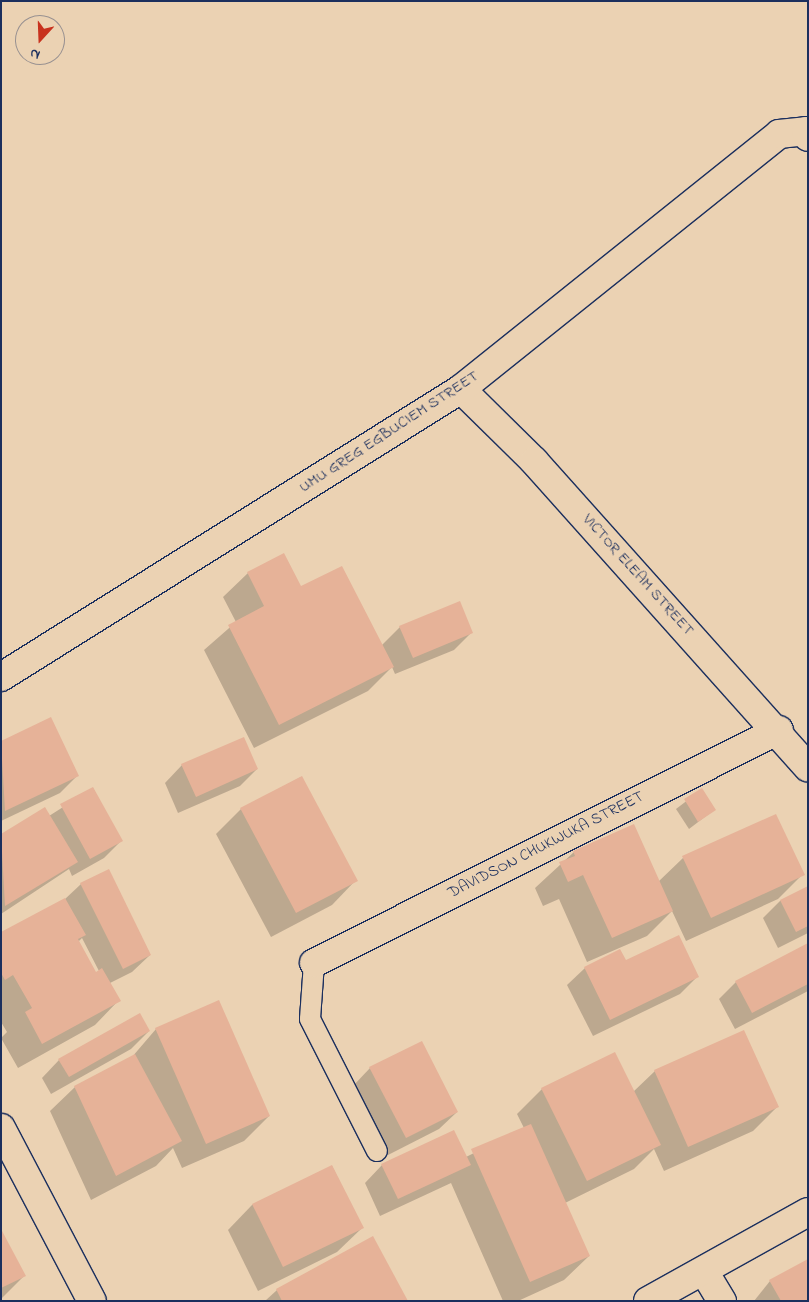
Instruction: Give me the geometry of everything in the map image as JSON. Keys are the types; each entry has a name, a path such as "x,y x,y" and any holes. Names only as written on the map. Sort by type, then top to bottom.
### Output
{"street":[{"name":"UMU GREG EGBUCIEM STREET","path":"1,677 461,389 779,134 807,134"},
{"name":"VICTOR ELEAM STREET","path":"461,389 534,461 779,730 808,767"},
{"name":"DAVIDSON CHUKWUKA STREET","path":"314,963 779,730"},
{"path":"3,1137 92,1301"},
{"path":"648,1301 705,1273 808,1212"},
{"path":"705,1273 722,1301"}],"lane":[{"path":"314,963 310,1019 377,1151"}],"building":[{"path":"284,553 301,586 342,566 394,667 279,725 228,625 264,606 247,572"},
{"path":"460,601 473,633 413,658 399,626"},
{"path":"51,717 79,776 5,811 1,741"},
{"path":"244,737 258,769 196,797 181,764"},
{"path":"302,776 358,881 296,913 240,808"},
{"path":"93,787 123,841 90,859 60,804"},
{"path":"702,788 716,810 698,822 684,799"},
{"path":"45,807 78,862 5,906 1,834"},
{"path":"776,814 805,875 711,918 682,856"},
{"path":"634,824 673,911 612,938 583,875 568,882 559,862 575,856 573,851"},
{"path":"109,869 151,955 123,969 80,883"},
{"path":"808,886 808,926 796,932 780,900"},
{"path":"65,898 86,935 78,939 96,972 102,968 121,1001 42,1044 25,1012 32,1008 13,975 5,980 1,973 1,932"},
{"path":"679,935 699,977 610,1020 584,967 620,949 626,960"},
{"path":"808,943 808,984 752,1013 735,981"},
{"path":"219,1000 270,1116 206,1144 155,1028"},
{"path":"140,1013 150,1031 69,1077 58,1059"},
{"path":"744,1030 779,1107 688,1147 654,1070"},
{"path":"422,1041 458,1112 406,1138 369,1067"},
{"path":"615,1052 661,1145 587,1181 541,1088"},
{"path":"135,1054 182,1141 116,1176 74,1086"},
{"path":"531,1124 590,1256 530,1282 471,1149"},
{"path":"454,1130 471,1165 398,1199 381,1164"},
{"path":"332,1165 364,1228 283,1267 252,1204"},
{"path":"1,1229 26,1276 1,1288"},
{"path":"373,1236 408,1301 282,1301 276,1289"},
{"path":"808,1259 808,1301 781,1301 769,1280"}]}
